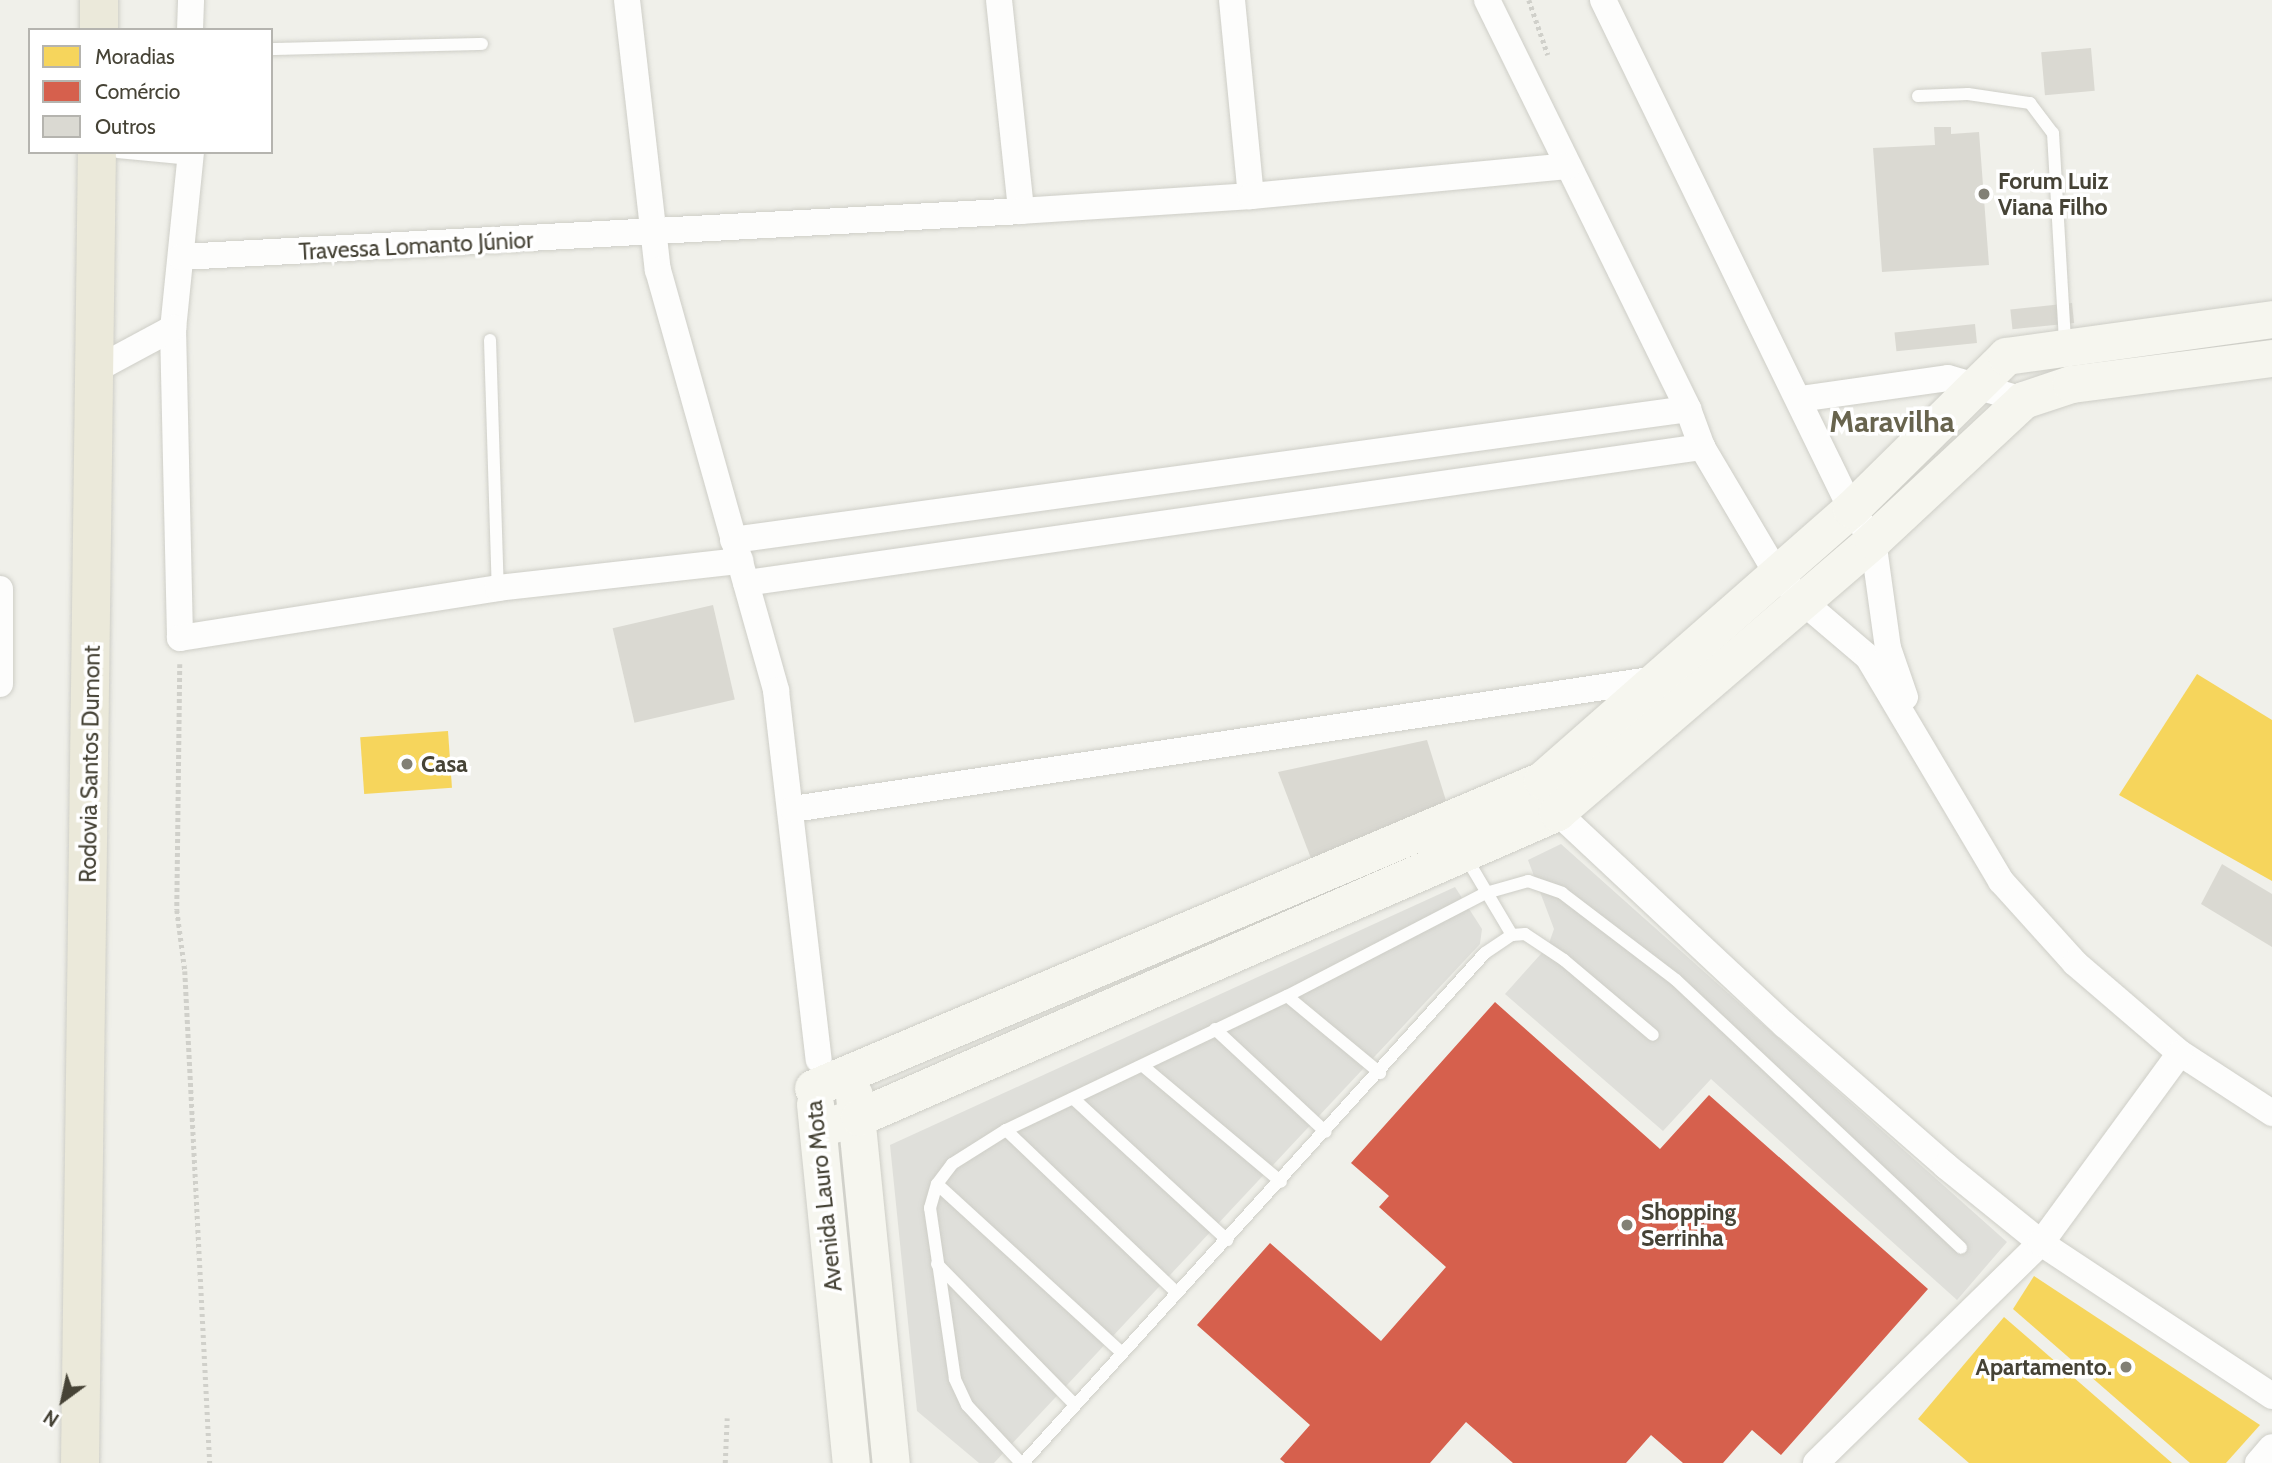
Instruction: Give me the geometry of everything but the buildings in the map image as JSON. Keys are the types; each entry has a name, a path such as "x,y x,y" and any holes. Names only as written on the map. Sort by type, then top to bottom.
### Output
{"highway":[{"path":"99,0 99,28"},
{"name":"Rodovia Santos Dumont","path":"80,1463 97,154"},
{"name":"Rodovia Santos Dumont","path":"83,1376 96,1463"}],"street":[{"path":"190,28 191,0"},
{"path":"627,0 651,234 776,691 827,1074 1448,820 1550,796 1657,679 1851,509 1979,387 2006,356 2272,319"},
{"path":"999,0 1021,211"},
{"path":"1233,0 1251,196"},
{"path":"1487,0 1688,409 1702,447 1776,572 1801,600 1868,657 2001,881 2075,963 2179,1053 2272,1113"},
{"path":"1603,0 1800,399 1851,509 1873,540 1888,648 1920,742"},
{"path":"191,156 173,328 180,638 498,588 1702,447"},
{"name":"Travessa Lomanto Júnior","path":"181,257 651,234 1251,196 1568,166"},
{"path":"95,370 173,328"},
{"path":"819,1128 859,1117 1465,856 1550,796 1801,600 1873,540 2023,400 2071,384 2272,358"},
{"path":"1800,399 1948,377 2023,400"},
{"path":"740,561 1688,409"},
{"path":"0,589 1,673"},
{"path":"793,809 1657,679"},
{"path":"1550,796 1786,1025 2041,1243 2272,1396"},
{"path":"1448,820 1465,856"},
{"path":"1816,1463 2041,1243 2179,1053"},
{"name":"Avenida Lauro Mota","path":"827,1074 859,1117 891,1463"},
{"name":"Avenida Lauro Mota","path":"827,1074 819,1128 851,1463"},
{"path":"2258,1463 2272,1447"}],"lane":[{"path":"273,49 482,44"},
{"path":"1918,96 1968,94 2030,103 2053,132 2065,347"},
{"path":"154,154 191,156"},
{"path":"490,340 498,588"},
{"path":"1465,856 1512,935"},
{"path":"1653,1035 1564,960 1525,934 1512,935 1485,953 1380,1073 1176,1292 1022,1463 967,1405 955,1379 930,1209 937,1184 968,1150 1287,996 1486,893 1528,881 1562,893 1676,980 1961,1248"},
{"path":"1287,996 1380,1073"},
{"path":"1215,1029 1325,1132"},
{"path":"1143,1066 1281,1182"},
{"path":"1074,1100 1227,1240"},
{"path":"1006,1130 1176,1292"},
{"path":"937,1184 1121,1352"},
{"path":"937,1264 1075,1405"}],"path":[{"path":"180,638 177,920 185,971 210,1463"},
{"path":"725,1463 727,1418"}],"shaded area":[{"path":"1561,844 2007,1242 1957,1300 1711,1079 1663,1131 1505,994 1548,946 1554,929 1528,860"},
{"path":"1455,887 1482,929 1480,944 994,1463 979,1463 917,1411 890,1145"}],"place":[{"name":"Forum Luiz Viana Filho","path":"1984,194"},
{"name":"Casa","path":"407,764"},
{"name":"Shopping Serrinha","path":"1627,1225"},
{"name":"Apartamento.","path":"2126,1367"}],"district":[{"name":"Maravilha","path":"1892,422"}]}
